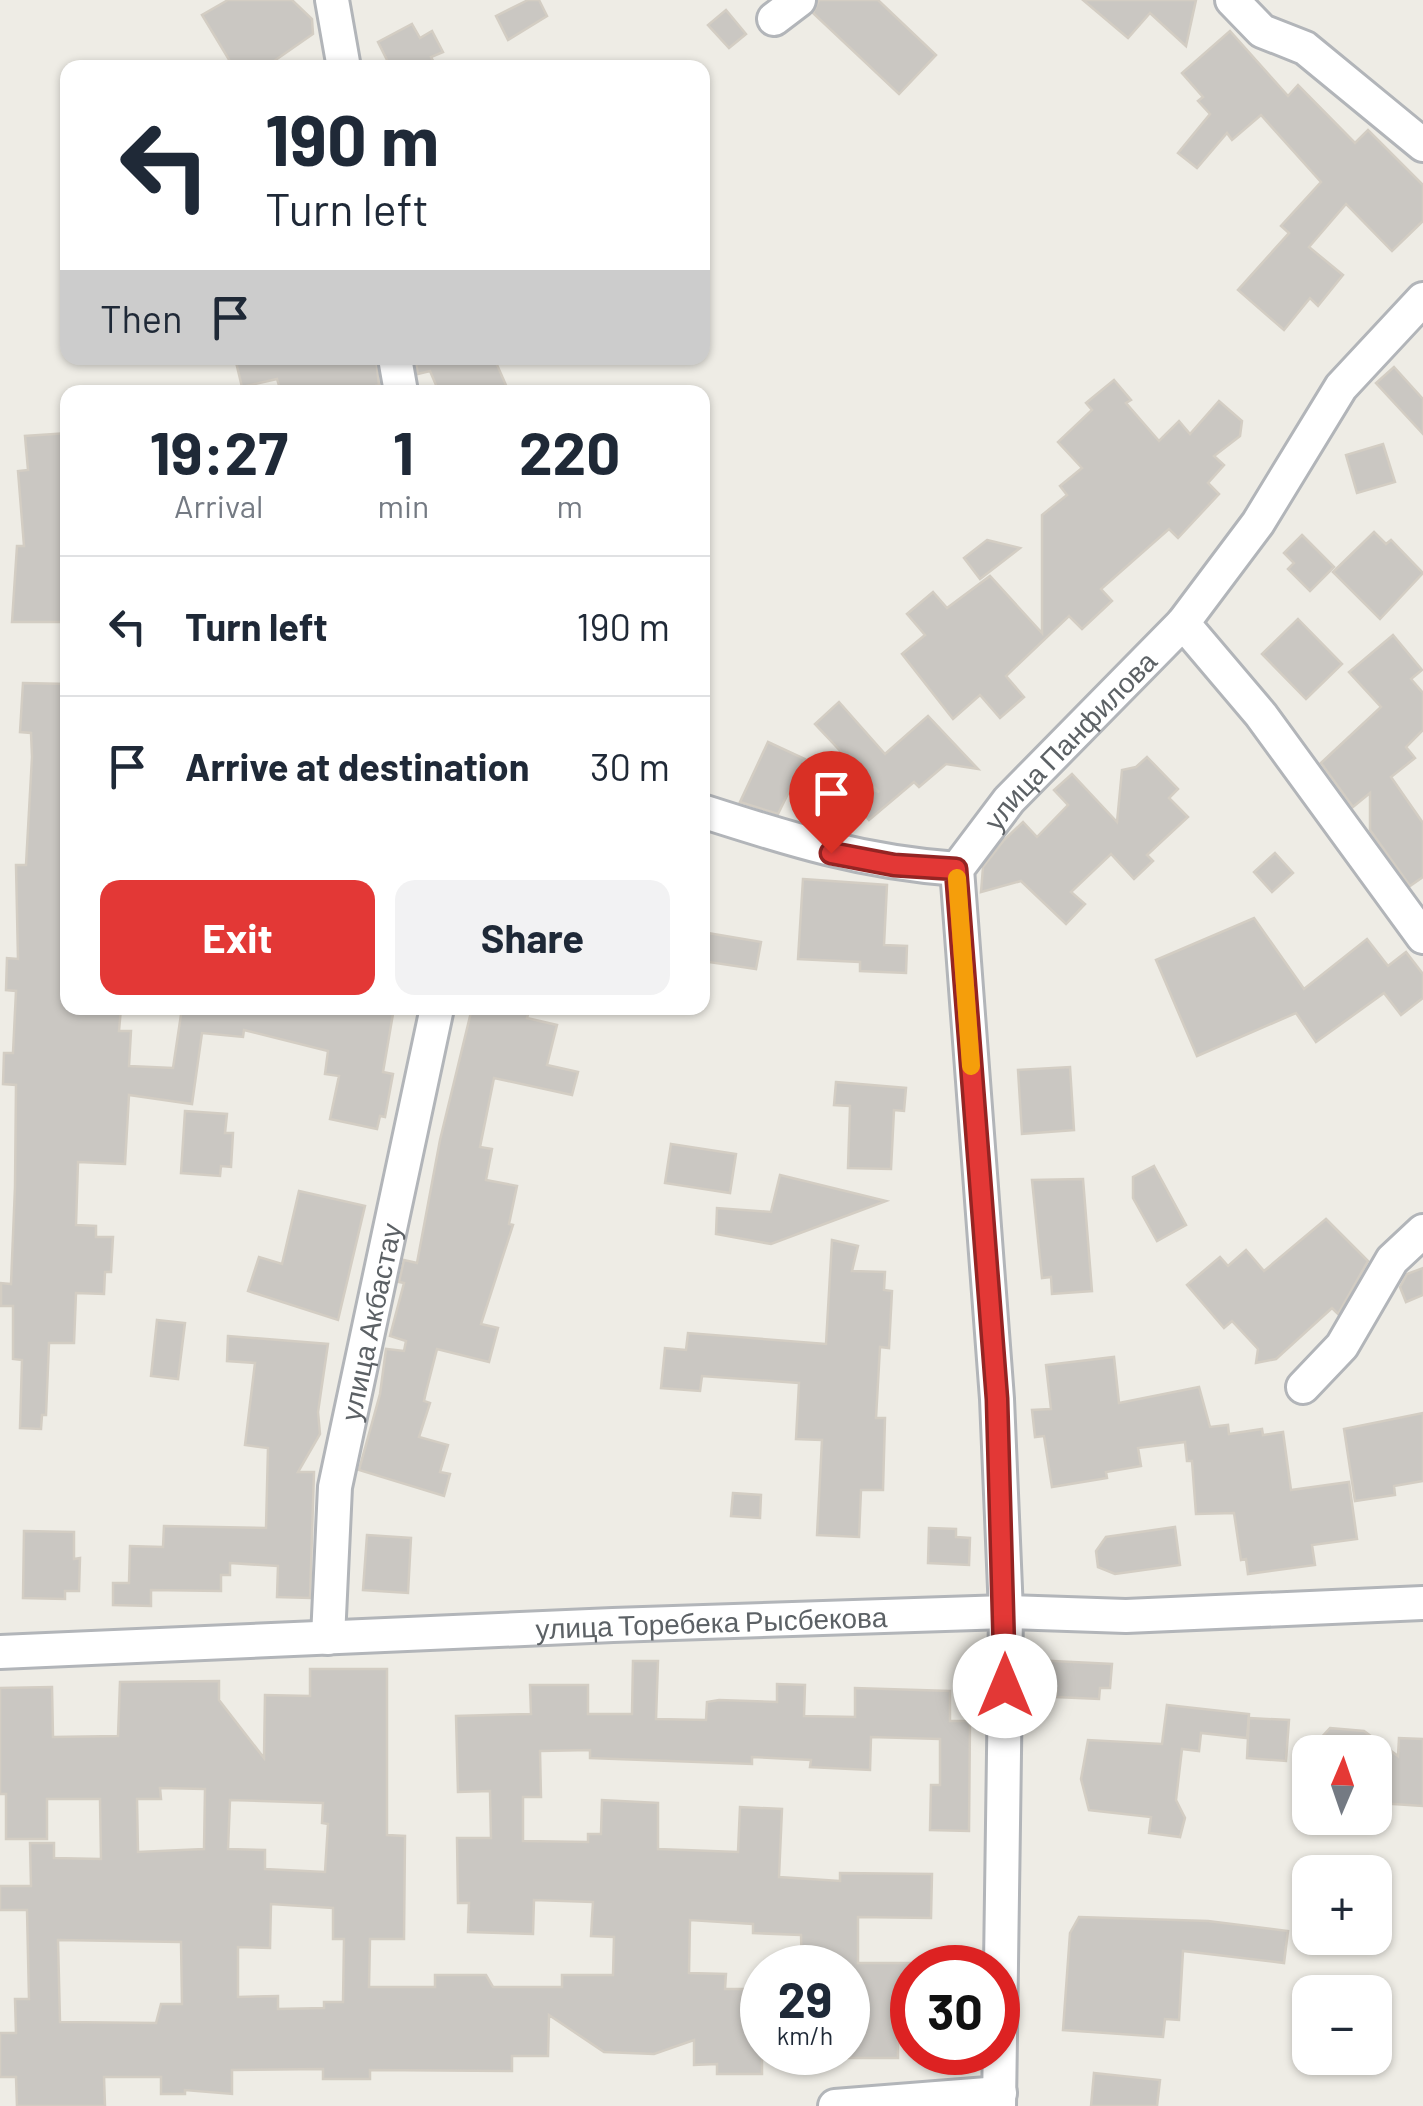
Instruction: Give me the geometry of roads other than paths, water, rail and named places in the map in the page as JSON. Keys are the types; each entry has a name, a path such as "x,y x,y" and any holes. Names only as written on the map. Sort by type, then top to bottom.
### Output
{"street":[{"path":"332,0 343,60"},
{"path":"1232,0 1262,31 1304,48 1423,145"},
{"name":"улица Панфилова","path":"956,869 1009,800 1183,623 1258,524 1341,387 1423,299"},
{"path":"1183,623 1261,715 1423,937"},
{"path":"710,813 831,853 894,865 956,869 997,1399 1006,1612 999,2100 834,2106"},
{"name":"улица Акбастау","path":"328,1638 334,1487 435,1015"},
{"path":"1303,1388 1342,1346 1392,1260 1423,1231"},
{"name":"улица Торебека Рысбекова","path":"0,1652 1006,1612 1126,1616 1423,1604"}]}
